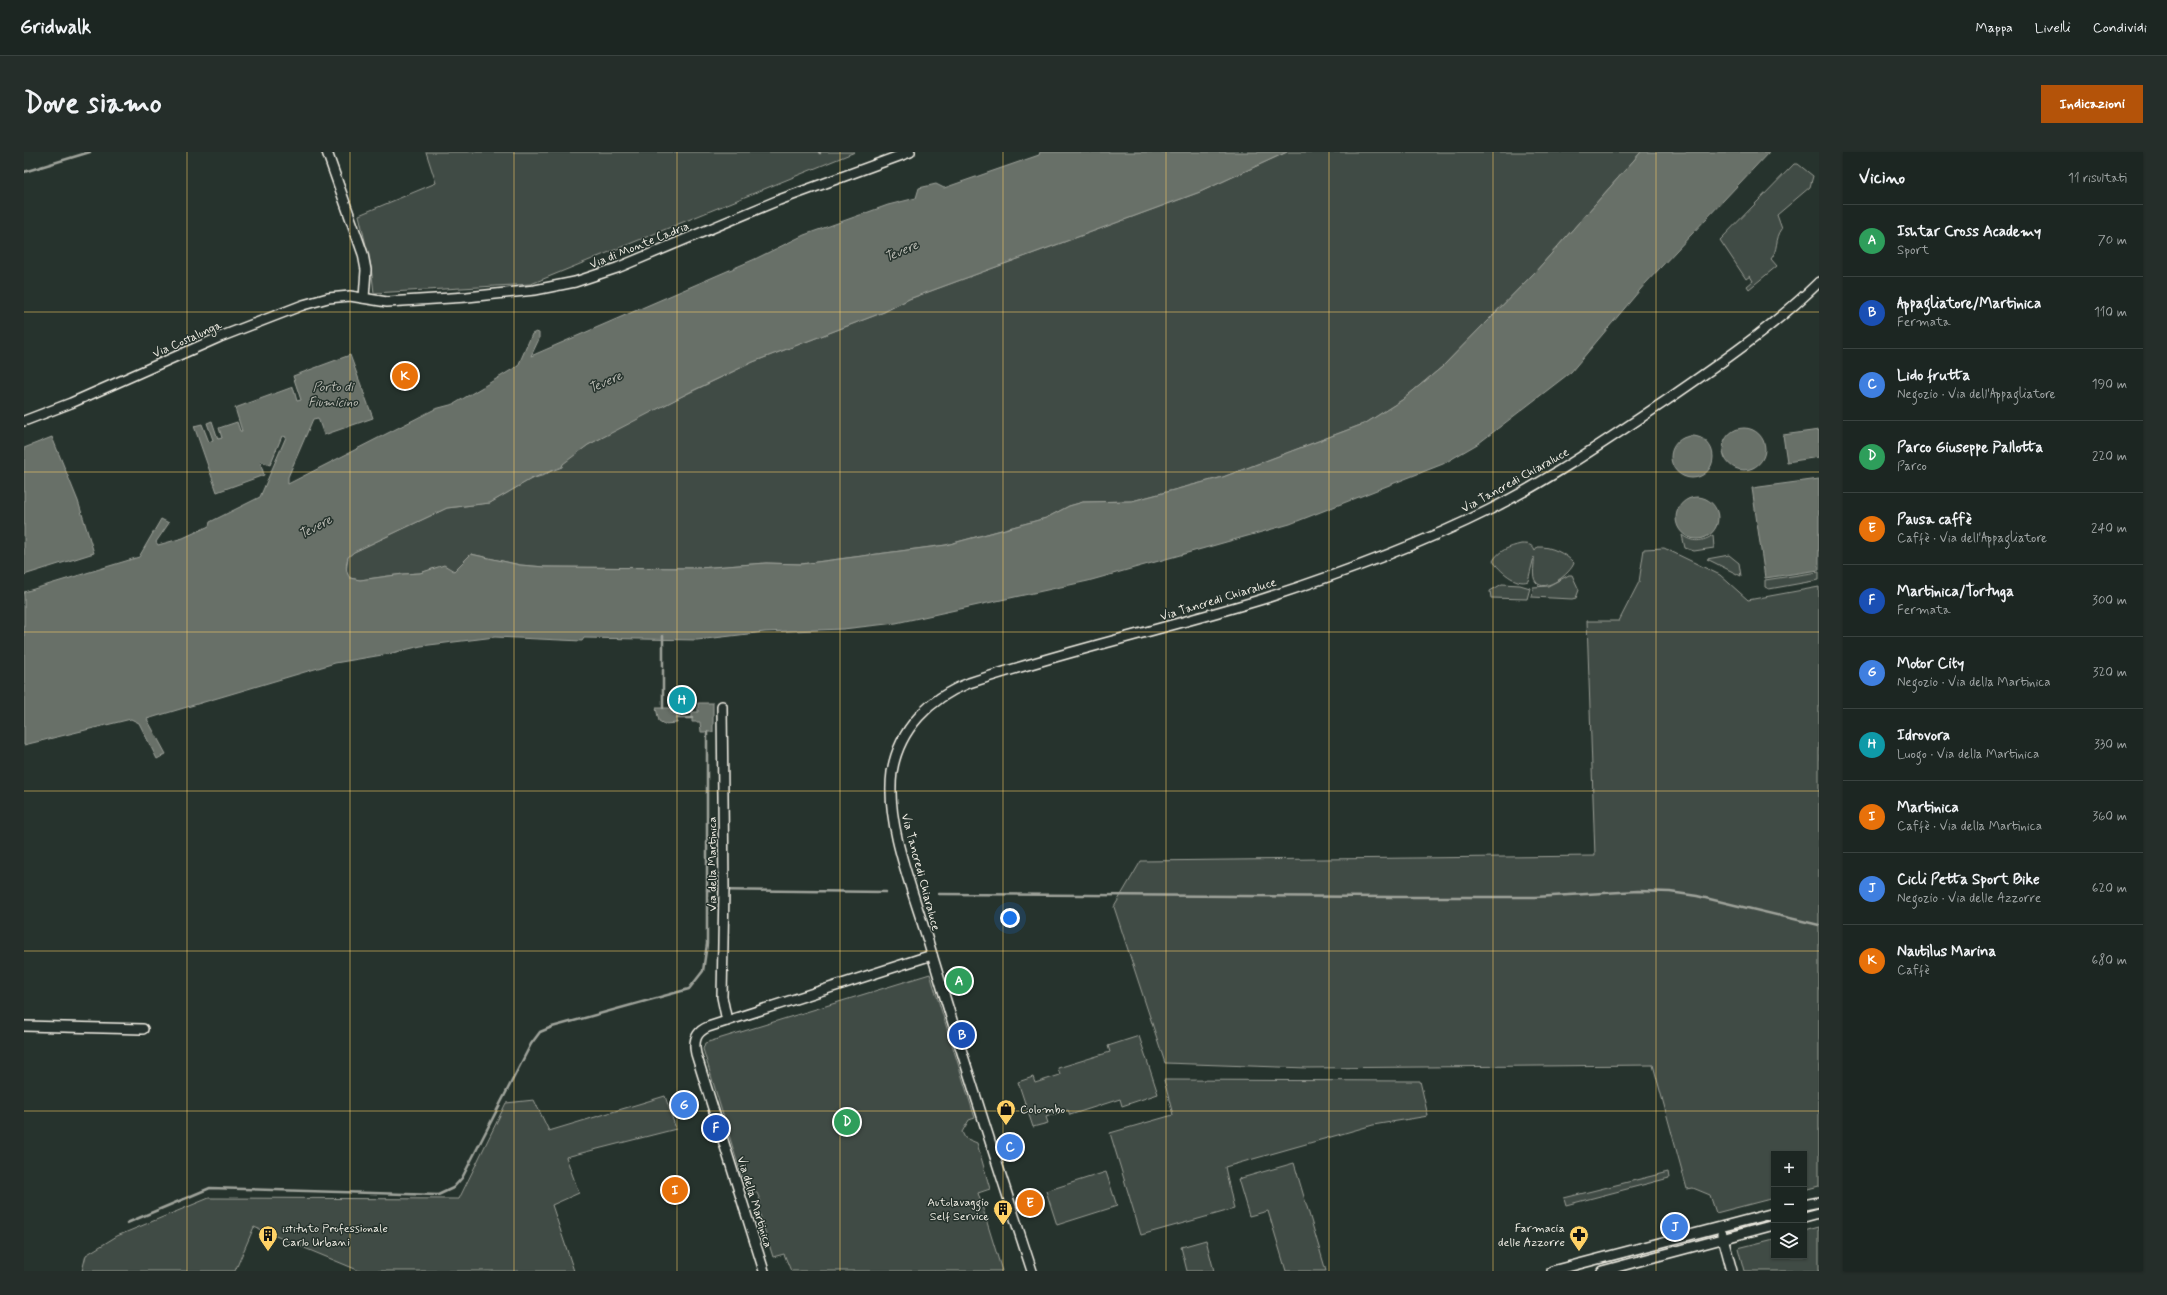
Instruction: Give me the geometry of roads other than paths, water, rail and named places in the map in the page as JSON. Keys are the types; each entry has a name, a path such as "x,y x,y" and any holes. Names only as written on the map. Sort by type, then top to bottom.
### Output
{"street":[{"path":"327,152 363,254 366,270 364,298"},
{"name":"Via di Monte Cadria","path":"364,298 387,302 467,297 548,288 583,280 617,268 779,200 910,152"},
{"name":"Via Tancredi Chiaraluce","path":"1032,1271 966,1064 899,845 891,798 893,770 899,748 912,723 928,706 952,690 968,683 1169,627 1280,593 1388,554 1467,520 1519,494 1574,462 1701,377 1777,321 1819,282"},
{"name":"Via Costalunga","path":"24,421 71,403 282,312 328,298 350,296 364,298"},
{"name":"Via della Martinica","path":"722,706 724,891 722,997 727,1021"},
{"name":"Via della Martinica","path":"764,1271 694,1047 697,1036 703,1029 932,955"},
{"path":"24,1026 142,1029"},
{"path":"1807,1204 1819,1202"},
{"path":"1807,1216 1819,1213"},
{"path":"1552,1271 1577,1268 1771,1214"},
{"path":"1602,1271 1771,1226"},
{"path":"1721,1227 1732,1271"}],"water":[{"path":"1040,152 1287,152 1200,192 909,299 884,312 753,362 692,391 588,445 563,464 562,467 531,479 490,503 447,508 354,552 348,557 346,568 348,575 350,578 360,580 420,573 444,565 454,571 471,554 520,565 545,567 699,568 766,563 801,564 946,545 1046,518 1069,506 1083,502 1132,501 1223,477 1366,423 1402,400 1442,367 1536,271 1641,152 1769,152 1645,284 1571,372 1479,443 1443,464 1290,524 1088,581 896,623 843,629 765,632 697,640 584,638 582,641 495,637 421,646 388,654 335,663 147,719 166,754 157,759 139,723 131,719 24,745 24,592 139,557 161,519 169,523 156,542 158,545 183,538 209,526 210,522 260,497 286,437 282,436 270,465 260,461 264,475 217,492 194,426 202,424 209,442 213,440 207,423 212,421 218,439 222,438 219,428 237,422 240,431 242,431 235,408 293,387 297,401 301,400 293,376 350,355 373,418 324,435 318,418 313,419 288,477 288,484 435,409 454,404 518,366 532,334 536,332 539,333 539,339 531,356 755,259 804,235 888,205 916,198 919,188 936,184 944,188 1039,155"},
{"path":"1740,428 1748,428 1756,431 1762,437 1765,449 1762,461 1756,467 1748,470 1740,470 1732,467 1726,461 1723,453 1723,445 1726,437 1732,431"},
{"path":"1819,430 1819,457 1787,462 1783,435"},
{"path":"1688,436 1696,436 1704,439 1710,445 1713,457 1710,469 1704,475 1696,478 1688,478 1680,475 1674,469 1671,461 1671,453 1674,445 1680,439"},
{"path":"52,437 78,501 94,553 24,575 24,448"},
{"path":"1819,479 1819,570 1765,578 1752,488"},
{"path":"1693,497 1701,497 1709,500 1715,506 1718,518 1715,530 1709,536 1701,539 1693,539 1685,536 1679,530 1676,522 1676,514 1679,506 1685,500"},
{"path":"698,703 713,703 713,732 701,732 700,722 692,722 692,712 698,712"},
{"path":"656,708 670,708 671,713 677,714 677,723 664,724 659,721"}],"waterway":[{"path":"24,172 90,152"},
{"path":"663,636 663,667"},
{"path":"663,670 663,708"},
{"path":"677,718 692,718"},
{"path":"127,1223 210,1188 438,1195 453,1188 462,1178 531,1044 540,1032 552,1027 689,989 703,971 707,944 707,732"},
{"path":"707,890 886,892"},
{"path":"939,894 1535,897 1638,891 1670,892 1697,896 1819,925"}],"place":[{"name":"Nautilus Marina","path":"405,376"},
{"name":"Idrovora","path":"682,700"},
{"name":"Ishtar Cross Academy","path":"959,981"},
{"name":"Appagliatore/Martinica","path":"962,1035"},
{"name":"Motor City","path":"684,1105"},
{"name":"Parco Giuseppe Pallotta","path":"847,1122"},
{"name":"Colombo","path":"1006,1126"},
{"name":"Martinica/Tortuga","path":"716,1128"},
{"name":"Lido frutta","path":"1010,1147"},
{"name":"Martinica","path":"675,1190"},
{"name":"Pausa caffè","path":"1030,1203"},
{"name":"Autolavaggio Self Service","path":"1003,1226"},
{"name":"Cicli Petta Sport Bike","path":"1675,1227"},
{"name":"istituto Professionale Carlo Urbani","path":"268,1252"},
{"name":"Farmacia delle Azzorre","path":"1579,1252"}],"water label":[{"name":"Tevere","path":"901,250"},
{"name":"Tevere","path":"605,381"},
{"name":"Porto di Fiumicino","path":"333,394"},
{"name":"Tevere","path":"315,526"}]}
